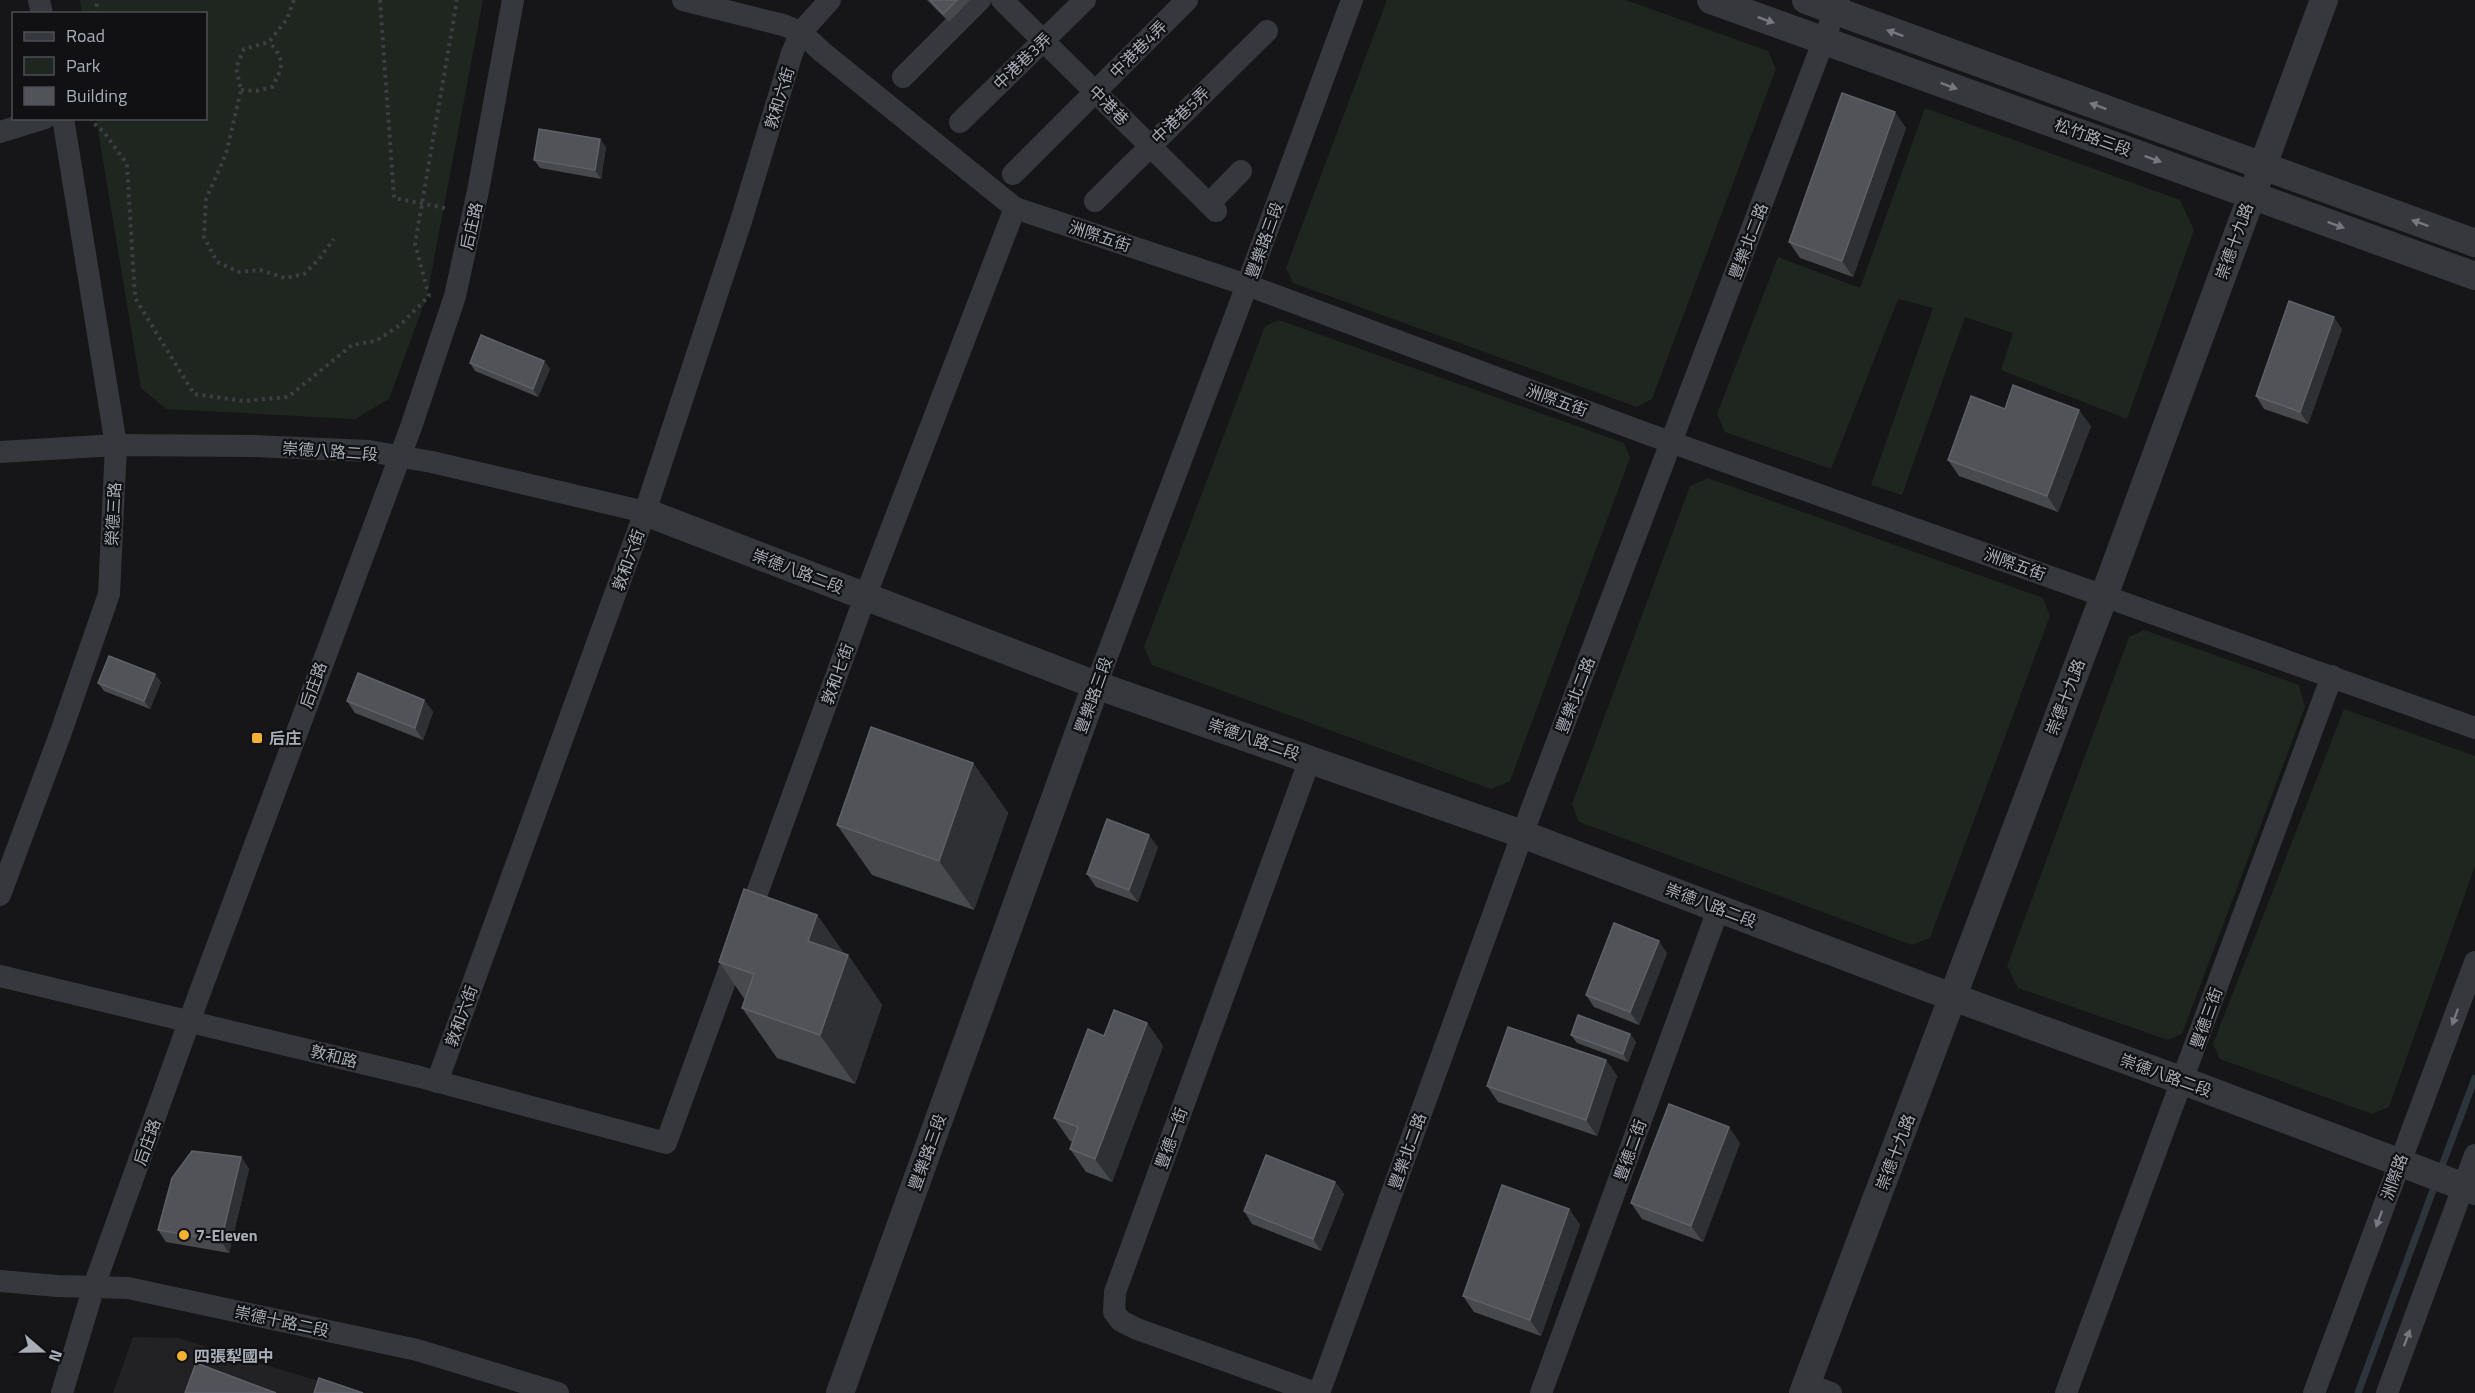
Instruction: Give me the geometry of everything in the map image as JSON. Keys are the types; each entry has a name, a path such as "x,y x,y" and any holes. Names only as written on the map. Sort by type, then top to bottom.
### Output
{"street":[{"name":"后庄路","path":"62,1393 93,1286 399,457 455,297 478,191 513,0"},
{"name":"洲際五街","path":"683,0 783,25 801,32 820,51 1015,207 1247,285 1672,441 2475,728"},
{"path":"801,32 830,0"},
{"path":"903,76 980,0"},
{"name":"中港巷","path":"1002,0 1212,208 1241,171"},
{"name":"中港巷3弄","path":"960,122 1085,0"},
{"name":"中港巷4弄","path":"1013,174 1187,0"},
{"name":"豐樂路三段","path":"840,1393 1096,685 1352,0"},
{"name":"松竹路三段","path":"1711,0 2475,276"},
{"name":"松竹路三段","path":"1806,0 1837,5 2262,166 2475,243"},
{"name":"崇德十九路","path":"1814,1390 1953,997 2324,0"},
{"name":"豐樂北二路","path":"1317,1393 1522,834 1837,5"},
{"name":"中港巷5弄","path":"1095,201 1267,31"},
{"name":"敦和六街","path":"437,1082 645,512 801,32"},
{"path":"0,132 39,120"},
{"name":"榮德三路","path":"0,895 61,732 109,594 116,445 63,120"},
{"name":"敦和七街","path":"666,1143 865,597 1015,207"},
{"name":"崇德八路二段","path":"0,452 116,445 254,446 369,451 432,462 645,512 1096,685 1522,834 2454,1183"},
{"name":"豐德三街","path":"2066,1393 2332,676"},
{"name":"豐德一街","path":"1310,759 1115,1292 1114,1312 1121,1321 1137,1329 1317,1393"},
{"name":"豐德二街","path":"1541,1393 1719,907"},
{"name":"洲際路","path":"2314,1393 2475,962"},
{"name":"敦和路","path":"0,976 437,1082 666,1143"},
{"path":"2387,1393 2454,1183 2475,1155"},
{"name":"崇德十路二段","path":"0,1281 57,1286 128,1288 417,1350 558,1393"}],"path":[{"path":"294,0 287,19 269,42 244,50 236,69 241,90 226,154 206,199 204,237 218,262 239,272 260,270 285,278 304,274 334,239"},
{"path":"380,0 394,198 445,208"},
{"path":"91,120 104,131 128,164 135,298 194,394 244,401 288,398 352,345 376,341 400,325 429,296 415,244 457,0"},
{"path":"241,90 256,91 272,87 281,69 279,53 269,42"}],"shaded area":[{"name":"四張犁國中","path":"133,1337 178,1338 358,1393 113,1393"}],"green space":[{"path":"80,0 483,0 427,296 389,399 355,419 166,409 141,388 96,120 207,120 207,12 82,12"},
{"path":"1387,0 1626,0 1768,51 1776,69 1652,399 1637,407 1293,283 1286,268"},
{"path":"1925,108 2180,200 2194,230 2127,419 2001,370 2013,333 1965,317 1902,495 1871,485 1933,308 1898,299 1831,469 1725,432 1717,414 1778,257 1860,288"},
{"path":"1279,320 1624,443 1630,458 1510,781 1491,789 1152,665 1144,647 1265,326"},
{"path":"1708,478 2043,598 2050,616 1930,938 1912,945 1579,822 1572,804 1690,486"},
{"path":"2144,630 2299,685 2305,707 2182,1034 2168,1040 2018,988 2007,966 2129,637"},
{"path":"2344,709 2475,756 2475,866 2389,1107 2372,1114 2220,1059 2213,1044"}],"building":[{"path":"930,0 957,0 943,14"},
{"path":"1842,93 1895,112 1842,261 1789,242"},
{"path":"539,129 600,139 595,170 534,160"},
{"path":"2289,301 2334,317 2300,412 2256,396"},
{"path":"481,335 544,361 533,389 470,363"},
{"path":"2013,385 2079,410 2047,496 1948,460 1971,396 2005,409"},
{"path":"109,656 155,674 144,701 98,683"},
{"path":"358,673 424,700 415,728 347,701"},
{"path":"871,727 973,763 939,861 837,825"},
{"path":"1107,819 1149,835 1129,890 1087,874"},
{"path":"744,889 817,915 808,941 848,955 820,1035 742,1008 754,974 719,962"},
{"path":"1614,923 1659,941 1630,1012 1586,995"},
{"path":"1114,1010 1147,1023 1095,1159 1070,1149 1078,1127 1054,1118 1088,1029 1104,1036"},
{"path":"1578,1015 1630,1034 1623,1054 1571,1035"},
{"path":"1508,1027 1606,1060 1586,1120 1487,1086"},
{"path":"1669,1104 1729,1127 1691,1226 1631,1203"},
{"path":"192,1151 241,1157 221,1241 158,1230 172,1178"},
{"path":"1266,1155 1335,1182 1313,1239 1244,1211"},
{"path":"1502,1185 1569,1209 1530,1320 1463,1296"},
{"path":"196,1363 276,1393 185,1393"},
{"path":"319,1378 363,1393 314,1393"}],"waterway":[{"path":"2440,1171 2475,1078"},
{"path":"2358,1393 2436,1182"}],"place":[{"name":"后庄","path":"257,738"},
{"name":"7-Eleven","path":"184,1235"},
{"name":"四張犁國中","path":"182,1356"}]}
